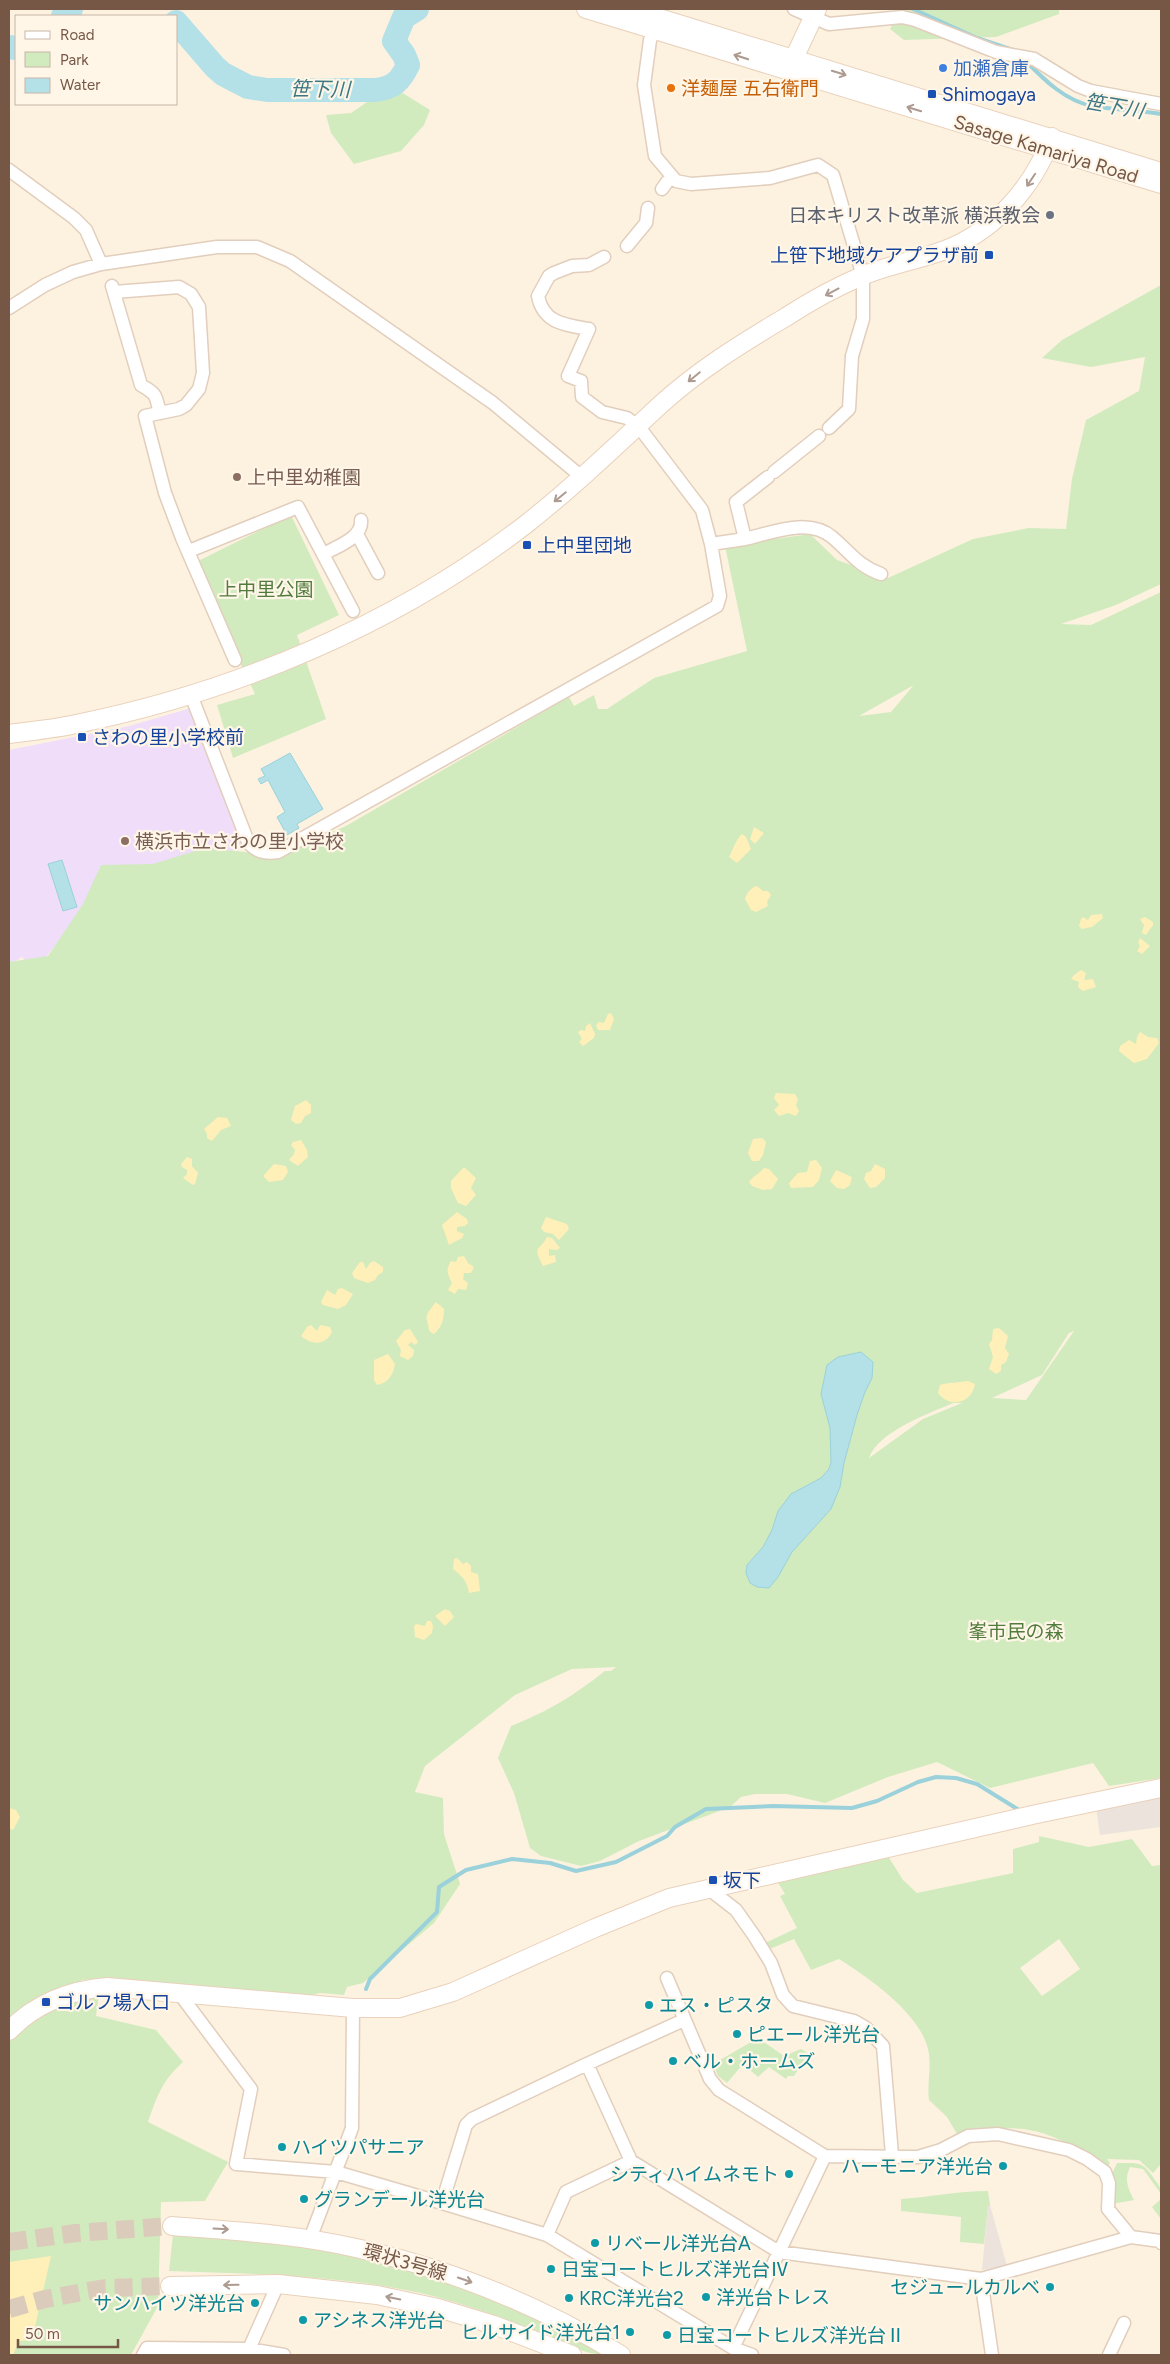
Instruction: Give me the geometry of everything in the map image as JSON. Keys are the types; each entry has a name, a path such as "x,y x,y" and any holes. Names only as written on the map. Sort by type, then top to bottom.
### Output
{"street":[{"name":"Sasage Kamariya Road","path":"586,9 790,65 1050,143 1161,172"},
{"name":"Sasage Kamariya Road","path":"630,9 790,65"},
{"path":"794,9 814,13 829,24 902,17 915,20 975,45 1005,54 1034,59 1078,86 1091,91 1161,104"},
{"path":"790,65 814,13"},
{"path":"655,29 650,40 644,85 655,156 660,162 676,181 691,184 770,178 818,165 832,175 863,276 863,319 852,356 849,409 824,432 736,502 745,539"},
{"name":"Sasage Kamariya Road","path":"1050,143 1161,184"},
{"path":"9,734 74,725 191,694 244,677 344,636 459,571 520,528 583,478 660,406 703,370 787,316 863,276 944,250 965,241 1009,207 1043,162 1050,143"},
{"path":"9,170 74,218 86,230 101,264"},
{"path":"627,246 646,223 648,208"},
{"path":"9,308 45,285 73,272 101,264 217,247 257,247 290,261 493,403 583,478"},
{"path":"191,694 248,842 254,850 268,854 278,852 717,606 720,596 712,544 702,510 639,427 627,418 602,412 582,397 581,381 568,376 589,329 557,323 540,307 538,296 549,276 572,266 589,265 604,257"},
{"path":"160,413 157,397 153,392 141,385 113,289 179,287 191,294 199,307 203,381 194,397 186,405 179,409 160,413 145,416 165,493 182,538 235,660"},
{"path":"189,551 298,507 353,611"},
{"path":"324,554 357,534 362,526 361,520"},
{"path":"712,544 803,527 814,528 831,536 861,565 881,574"},
{"path":"357,534 378,573"},
{"path":"9,2031 23,2016 42,2006 86,1989 107,1987 353,2008 400,2008 444,1996 638,1917 669,1898 1032,1815 1161,1788"},
{"path":"710,1888 736,1910 755,1937 771,1963 783,1994 793,2006 854,2021 866,2028 884,2046 892,2155"},
{"path":"667,1978 710,2079 719,2090 825,2156 892,2155 918,2157 941,2150 968,2136 998,2134 1069,2150 1087,2159 1105,2172 1109,2183 1108,2209 1131,2237"},
{"path":"179,1993 251,2089 236,2164 336,2172 547,2235 733,2348 752,2355"},
{"path":"310,2239 352,2128 353,2008"},
{"path":"442,2204 466,2125 472,2119 684,2020"},
{"path":"587,2064 631,2161 779,2252 981,2279 1131,2237 1161,2241"},
{"path":"733,2348 825,2156"},
{"path":"547,2235 566,2192 631,2161"},
{"name":"環状3号線","path":"172,2226 245,2231 310,2239 356,2248 404,2261 478,2284 529,2306 621,2355"},
{"path":"981,2279 992,2355"},
{"path":"247,2352 278,2284"},
{"name":"環状3号線","path":"170,2286 278,2284 377,2295 438,2308 494,2325 572,2355"},
{"path":"1109,2355 1124,2323"},
{"path":"143,2355 147,2348 284,2355"}],"shaded area":[{"name":"横浜市立さわの里小学校","path":"191,708 242,845 232,861 74,923 35,970 22,957 9,965 9,750 129,726"},
{"path":"1161,1795 1161,1827 1100,1835 1096,1808"},
{"path":"988,2205 990,2205 1007,2266 982,2270"}],"green space":[{"path":"901,9 1059,9 1059,14 996,37 904,40 890,29"},
{"path":"401,92 430,110 424,125 401,151 354,164 331,133 326,115 351,113 373,98"},
{"name":"峯市民の森","path":"1161,285 1161,584 1116,605 1061,624 1091,625 1161,592 1161,1778 1109,1786 1093,1763 990,1788 937,1762 888,1777 825,1803 787,1794 755,1794 741,1797 730,1807 639,1841 600,1861 581,1866 541,1856 530,1848 514,1793 498,1758 511,1726 549,1709 605,1671 611,1671 616,1667 572,1669 515,1695 425,1766 415,1792 443,1798 444,1834 460,1884 434,1923 363,1983 347,1987 344,1995 320,1993 292,2000 200,1987 103,1978 82,1980 50,2001 23,2009 9,2019 9,962 48,956 83,904 101,865 153,864 205,848 278,855 346,826 569,697 574,706 594,695 598,709 607,709 654,678 747,651 725,546 810,534 837,560 888,578 973,539 1029,528 1066,529 1072,479 1086,420 1139,391 1145,357 1091,367 1042,358 1062,340","holes":["912,686 891,712 859,716","1074,1331 1026,1400 992,1398 1042,1375 1069,1333","953,1403 962,1403 923,1419 869,1458 874,1448 883,1440 905,1424"]},
{"name":"上中里公園","path":"291,515 339,615 297,635 326,719 233,758 217,705 255,694 192,564"},
{"path":"1039,1836 1089,1847 1132,1839 1152,1866 1161,1865 1161,2164 1153,2173 1139,2160 1107,2159 1110,2163 1107,2168 1100,2162 1061,2141 1033,2131 1005,2128 957,2134 947,2117 929,2100 929,2054 925,2040 917,2026 893,1999 839,1959 811,1970 794,1939 767,1950 763,1944 797,1928 780,1896 785,1894 777,1881 888,1856 903,1880 917,1893 1013,1873 1013,1849 1039,1842","holes":["1059,1939 1080,1969 1042,1996 1020,1968"]},
{"path":"99,1994 96,2016 156,2030 183,2062 165,2082 154,2104 148,2122 228,2162 205,2201 161,2202 158,2306 131,2355 9,2355 9,2041 19,2029 61,2002"},
{"path":"758,2038 784,2056 801,2049 808,2053 794,2076 788,2076 786,2079 769,2067 758,2077 743,2064 727,2083 718,2076 713,2064"},
{"path":"1117,2163 1136,2163 1144,2166 1159,2185 1161,2194 1143,2169 1130,2167 1127,2176 1130,2192 1134,2200 1112,2204 1111,2176"},
{"path":"988,2191 990,2205 988,2206 984,2244 960,2242 961,2217 901,2211 901,2199"},
{"path":"1161,2199 1161,2219 1152,2207"},
{"path":"173,2235 263,2239 333,2251 394,2265 467,2287 526,2310 608,2355 579,2350 521,2325 471,2307 400,2289 302,2277 169,2271"}],"sand":[{"path":"754,827 764,833 755,844 750,839"},
{"path":"742,834 746,837 751,849 737,863 729,857"},
{"path":"757,886 763,891 768,891 771,895 767,902 768,906 756,912 751,910 745,899 749,891"},
{"path":"1102,914 1103,918 1092,927 1082,929 1079,926 1083,917 1088,920 1091,915"},
{"path":"1145,917 1153,922 1146,935 1142,933 1144,925 1140,919"},
{"path":"1140,938 1150,946 1142,954 1137,951 1140,946 1138,942"},
{"path":"1081,970 1086,973 1084,980 1093,979 1096,987 1083,991 1078,987 1079,982 1071,979"},
{"path":"611,1013 614,1019 610,1030 598,1030 596,1025 599,1022 604,1023 608,1014"},
{"path":"590,1023 595,1034 594,1038 583,1046 579,1042 582,1039 578,1032 581,1030 585,1031 586,1026"},
{"path":"1140,1032 1148,1037 1157,1038 1159,1043 1147,1059 1134,1063 1119,1051 1120,1046 1129,1040 1136,1044"},
{"path":"776,1093 795,1094 798,1099 796,1105 799,1111 796,1116 788,1113 779,1116 774,1110 779,1105 774,1098"},
{"path":"306,1100 311,1105 311,1113 305,1116 301,1123 296,1124 291,1120 295,1106"},
{"path":"218,1117 227,1118 231,1126 221,1130 212,1141 207,1138 204,1129"},
{"path":"762,1138 766,1142 763,1155 759,1161 752,1161 748,1153 753,1139"},
{"path":"301,1140 307,1150 308,1157 298,1166 289,1160 295,1150 291,1145 293,1142"},
{"path":"187,1157 192,1159 192,1166 198,1173 193,1185 183,1178 187,1174 187,1170 181,1164"},
{"path":"816,1160 822,1168 819,1180 813,1187 791,1188 789,1183 798,1173 807,1172 810,1161"},
{"path":"274,1164 286,1166 288,1172 283,1180 269,1182 263,1176"},
{"path":"875,1164 885,1169 885,1178 876,1187 870,1188 864,1179 866,1173 871,1171"},
{"path":"464,1167 476,1178 471,1188 476,1195 466,1206 458,1203 451,1188 451,1181"},
{"path":"764,1168 769,1169 778,1179 772,1189 763,1190 752,1186 749,1182"},
{"path":"836,1170 852,1177 850,1185 844,1189 837,1188 830,1181"},
{"path":"457,1212 467,1219 468,1223 465,1226 457,1227 457,1231 464,1234 462,1238 449,1245 442,1225"},
{"path":"546,1217 567,1224 569,1229 559,1240 553,1234 544,1232 541,1228"},
{"path":"547,1237 552,1238 560,1248 557,1250 549,1249 549,1256 555,1255 556,1262 543,1266 537,1252"},
{"path":"464,1256 468,1263 474,1267 471,1273 464,1273 463,1279 468,1283 466,1290 458,1289 455,1294 448,1290 452,1283 448,1275 448,1267 451,1261 456,1262 458,1257"},
{"path":"374,1261 383,1267 383,1272 375,1280 368,1283 354,1278 352,1273 360,1262 363,1262 366,1269"},
{"path":"342,1288 353,1294 346,1305 338,1309 323,1305 321,1302 327,1290 335,1295 338,1289"},
{"path":"436,1302 444,1309 444,1313 441,1326 434,1334 429,1330 427,1317"},
{"path":"311,1325 317,1331 320,1325 330,1327 332,1332 322,1342 310,1341 301,1336 307,1327"},
{"path":"999,1328 1008,1336 1005,1348 1009,1354 1006,1362 1001,1365 1001,1371 996,1374 989,1369 993,1357 989,1344 992,1340 993,1329"},
{"path":"410,1329 418,1342 415,1345 411,1342 408,1345 414,1350 413,1356 408,1360 400,1356 401,1350 396,1341 405,1330"},
{"path":"388,1354 395,1364 393,1372 387,1380 377,1385 374,1380 374,1360"},
{"path":"968,1381 975,1384 973,1390 970,1396 960,1402 948,1401 938,1393 940,1385"},
{"path":"457,1558 463,1564 467,1562 471,1566 471,1572 478,1574 480,1591 469,1593 464,1580 453,1569 454,1559"},
{"path":"445,1609 450,1611 454,1617 445,1626 435,1616"},
{"path":"427,1621 431,1621 433,1626 432,1633 424,1640 415,1637 414,1626 416,1624 425,1626"},
{"path":"9,1808 16,1810 20,1817 13,1830 9,1828"},
{"path":"51,2256 32,2340 19,2341 13,2355 9,2355 9,2262"}],"water":[{"path":"290,753 323,809 297,824 299,828 287,835 277,817 285,812 268,780 261,784 258,779 265,776 261,769"},
{"path":"62,860 77,907 63,911 48,864"},
{"path":"861,1352 873,1362 872,1378 857,1415 844,1463 840,1487 831,1509 792,1552 778,1577 769,1588 757,1587 750,1583 746,1573 747,1565 763,1547 772,1530 778,1511 791,1494 821,1478 829,1469 831,1462 830,1428 821,1394 827,1365 838,1357"}],"waterway":[{"name":"笹下川","path":"64,15 71,9"},
{"name":"笹下川","path":"178,24 215,67 223,74 248,87 267,90 375,90 391,86 399,80 405,71 408,65 404,55 394,41 404,17 417,9"},
{"name":"笹下川","path":"913,9 977,38 1016,51"},
{"name":"笹下川","path":"9,47 15,48"},
{"name":"笹下川","path":"1026,61 1056,89 1073,100 1092,106 1161,114"},
{"path":"366,1989 370,1979 437,1912 439,1887 466,1870 512,1859 550,1863 576,1871 616,1862 667,1836 675,1827 706,1809 773,1806 852,1808 877,1801 918,1782 936,1777 956,1778 977,1784 1019,1810"}],"tunnel":[{"path":"9,2242 76,2233 172,2226"},
{"path":"9,2309 45,2299 105,2288 170,2286"}],"place":[{"name":"加瀬倉庫","path":"943,68"},
{"name":"洋麺屋 五右衛門","path":"671,88"},
{"name":"Shimogaya","path":"932,94"},
{"name":"日本キリスト改革派 横浜教会","path":"1050,215"},
{"name":"上笹下地域ケアプラザ前","path":"989,255"},
{"name":"上中里幼稚園","path":"237,477"},
{"name":"上中里団地","path":"527,545"},
{"name":"さわの里小学校前","path":"82,737"},
{"name":"横浜市立さわの里小学校","path":"125,841"},
{"name":"坂下","path":"713,1880"},
{"name":"ゴルフ場入口","path":"46,2002"},
{"name":"エス・ピスタ","path":"649,2005"},
{"name":"ピエール洋光台","path":"737,2034"},
{"name":"ベル・ホームズ","path":"673,2061"},
{"name":"ハイツパサニア","path":"282,2147"},
{"name":"ハーモニア洋光台","path":"1003,2166"},
{"name":"シティハイムネモト","path":"789,2174"},
{"name":"グランデール洋光台","path":"304,2199"},
{"name":"リベール洋光台A","path":"595,2243"},
{"name":"日宝コートヒルズ洋光台Ⅳ","path":"551,2269"},
{"name":"セジュールカルベ","path":"1050,2287"},
{"name":"洋光台トレス","path":"706,2297"},
{"name":"KRC洋光台2","path":"569,2298"},
{"name":"サンハイツ洋光台","path":"255,2303"},
{"name":"アシネス洋光台","path":"303,2320"},
{"name":"ヒルサイド洋光台1","path":"630,2332"},
{"name":"日宝コートヒルズ洋光台Ⅱ","path":"667,2335"}]}
